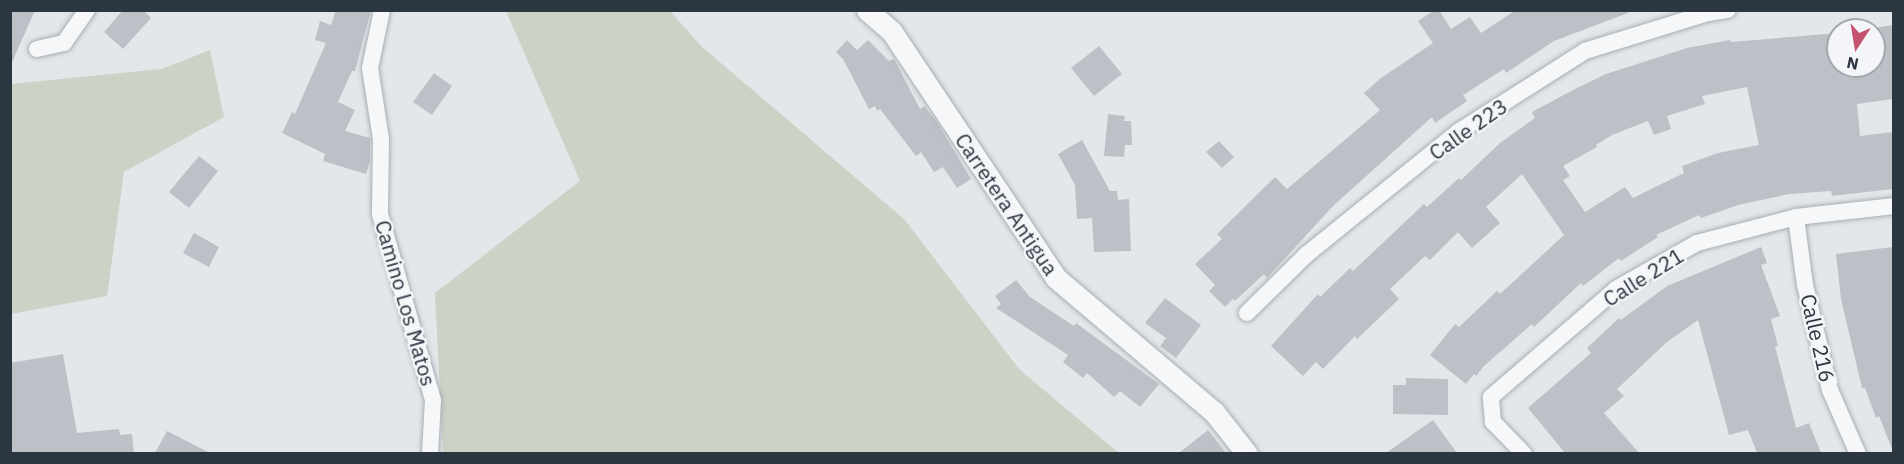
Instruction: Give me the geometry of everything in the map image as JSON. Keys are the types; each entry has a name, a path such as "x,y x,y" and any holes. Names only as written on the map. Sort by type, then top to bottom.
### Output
{"street":[{"path":"37,49 64,43 87,10"},
{"name":"Camino Los Matos","path":"382,10 370,68 381,139 380,214 433,400 430,453"},
{"name":"Carretera Antigua","path":"867,10 892,32 1056,278 1214,412 1247,453"},
{"name":"Calle 223","path":"1247,313 1306,255 1458,132 1585,51 1708,13 1728,10"},
{"name":"Calle 221","path":"1524,453 1493,422 1491,397 1616,289 1697,243 1796,217 1893,206"},
{"name":"Calle 216","path":"1796,217 1805,285 1830,390 1858,453"}],"green space":[{"path":"506,11 670,11 702,47 904,219 1020,370 1119,453 443,453 435,293 580,181"},
{"path":"210,50 224,117 124,172 107,296 11,314 11,84 162,69"}],"building":[{"path":"10,10 35,10 10,67"},
{"path":"123,10 143,10 151,18 123,49 104,32"},
{"path":"336,10 371,10 355,71 352,71 338,102 355,110 345,131 370,138 370,161 366,174 323,161 325,154 282,133 292,112 295,114 326,43 315,40 320,21 331,25"},
{"path":"1435,10 1439,10 1451,29 1470,17 1481,33 1516,10 1627,10 1628,13 1554,41 1506,73 1504,69 1463,95 1467,101 1435,123 1432,117 1333,206 1267,278 1264,274 1235,301 1233,299 1225,307 1209,291 1215,285 1195,264 1222,239 1217,234 1275,177 1287,189 1380,110 1364,93 1381,78 1433,43 1418,21"},
{"path":"1893,25 1893,99 1857,104 1860,136 1893,132 1893,189 1832,196 1831,191 1789,194 1738,205 1701,218 1699,215 1656,235 1658,237 1621,261 1619,258 1583,286 1581,283 1534,327 1532,324 1484,366 1476,376 1474,374 1466,384 1430,355 1455,324 1459,327 1497,291 1500,294 1564,235 1522,174 1486,207 1500,223 1472,248 1458,232 1430,260 1425,256 1390,289 1399,299 1357,339 1355,336 1323,369 1316,362 1303,376 1271,346 1318,294 1320,297 1350,268 1353,271 1424,204 1427,207 1459,178 1461,180 1500,143 1535,118 1532,112 1606,74 1687,48 1730,40 1731,42 1826,34 1826,78 1886,78 1886,26","holes":["1747,87 1759,145 1718,153 1682,166 1684,173 1633,198 1625,187 1585,212 1563,180 1570,176 1563,166 1597,147 1596,145 1612,135 1648,121 1654,135 1671,129 1667,116 1705,104 1702,96"]},
{"path":"847,40 857,50 868,40 889,61 894,59 920,109 924,106 937,122 971,179 957,188 943,167 934,172 921,152 916,156 880,109 877,111 875,106 869,109 843,59 836,52"},
{"path":"1099,46 1122,74 1094,96 1071,68"},
{"path":"434,73 452,86 432,115 413,102"},
{"path":"1108,114 1125,116 1124,121 1131,121 1132,145 1125,145 1124,157 1104,156"},
{"path":"1082,140 1110,191 1117,191 1118,200 1129,199 1131,251 1094,252 1092,218 1077,219 1075,185 1058,154"},
{"path":"1219,141 1234,157 1222,168 1206,152"},
{"path":"199,156 218,171 189,208 169,192"},
{"path":"194,233 219,247 209,267 183,253"},
{"path":"1761,247 1767,263 1761,265 1780,316 1771,319 1778,346 1775,346 1796,428 1809,423 1821,453 1757,453 1748,430 1729,435 1698,320 1667,342 1617,389 1624,396 1604,413 1639,453 1565,453 1528,408 1591,353 1587,348 1619,318 1621,320 1667,286"},
{"path":"1893,247 1892,449 1879,416 1876,418 1865,388 1862,388 1841,299 1836,254"},
{"path":"1016,280 1030,297 1074,326 1076,323 1159,384 1140,407 1120,391 1114,397 1087,373 1083,378 1063,362 1068,355 996,308 1001,304 995,296"},
{"path":"1165,298 1201,325 1176,358 1160,346 1166,338 1145,323"},
{"path":"63,354 77,433 119,429 120,435 132,434 134,453 12,453 10,363"},
{"path":"1406,378 1448,379 1448,415 1393,414 1393,385 1406,385"},
{"path":"1433,420 1457,453 1386,453"},
{"path":"1208,430 1226,453 1179,453"},
{"path":"167,431 210,453 155,453"}]}
